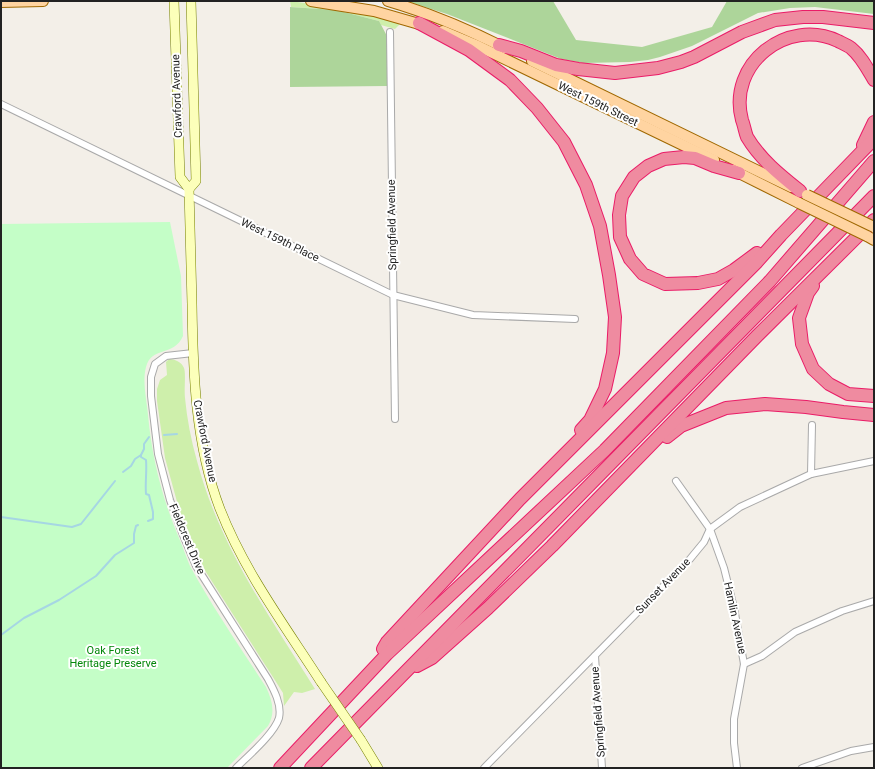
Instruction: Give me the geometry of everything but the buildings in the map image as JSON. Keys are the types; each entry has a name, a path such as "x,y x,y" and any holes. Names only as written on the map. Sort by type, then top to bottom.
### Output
{"highway":[{"path":"500,45 556,65 578,70 615,73 658,68 681,62 694,57 742,32 776,20 803,17 823,17 874,23"},
{"path":"419,23 469,50 510,80 537,108 564,142 586,185 600,226 615,317 613,353 605,389 590,420 543,477"},
{"path":"802,196 768,164 747,136 740,112 740,100 744,76 759,55 779,41 804,34 828,37 850,47 862,59 874,80"},
{"path":"856,157 873,127 874,122"},
{"path":"360,683 387,642 520,499 756,263 874,139"},
{"path":"739,173 714,166 695,158 684,157 664,159 641,171 634,177 622,196 619,215 620,237 630,259 643,274 665,284 698,283 718,279 734,270 781,235"},
{"path":"280,768 387,654 605,450 770,281 874,161"},
{"path":"311,768 874,196"},
{"path":"404,674 432,658 488,608 552,546 757,336 874,220"},
{"path":"837,258 808,293 799,318 802,344 813,369 829,384 848,394 874,396"},
{"path":"616,480 681,426 726,408 765,404 874,415"}],"main road":[{"path":"1,2 43,1"},
{"name":"Crawford Avenue","path":"174,1 180,177 189,192 193,353 197,409 207,465 220,509 239,550 261,588 378,768"},
{"name":"Crawford Avenue","path":"189,192 196,181 191,1"},
{"name":"West 159th Street","path":"311,1 374,11 419,23 452,34 739,173 802,196 870,238"},
{"name":"West 159th Street","path":"388,1 417,9 500,45 802,196 874,228"}],"street":[{"name":"Springfield Avenue","path":"390,32 395,419"},
{"name":"West 159th Place","path":"1,104 189,192 393,295 473,314 575,319"},
{"name":"Fieldcrest Drive","path":"193,353 166,356 155,364 151,377 151,396 158,454 170,500 196,566 268,679 276,693 279,709 279,717 273,729 236,768"},
{"path":"811,474 812,425"},
{"name":"Sunset Avenue","path":"484,768 690,559 704,542 710,529 740,507 811,474 874,461"},
{"name":"Hamlin Avenue","path":"676,481 710,529 724,568 734,608 744,664 734,719 734,743 737,768"},
{"path":"744,664 762,656 795,632 842,611 874,601"},
{"name":"Springfield Avenue","path":"595,656 602,768"},
{"path":"802,768 851,751 874,748"}],"green space":[{"path":"290,1 326,6 403,21 395,29 381,25 379,21 336,10 291,7"},
{"path":"406,1 553,1 576,40 642,47 712,27 727,1 874,1 874,14 815,7 790,8 758,13 692,46 660,57 630,62 583,63 561,59 447,14"},
{"path":"290,7 336,10 379,21 387,36 387,86 290,87"},
{"name":"Oak Forest Heritage Preserve","path":"170,222 181,276 183,336 174,347 153,356 149,360 146,367 144,379 145,391 155,462 173,523 190,566 217,612 266,687 272,706 272,716 268,726 227,768 1,768 1,224"},
{"path":"169,359 178,361 184,368 185,398 191,437 206,492 218,522 263,607 315,689 302,693 294,692 284,706 283,693 204,569 179,509 165,458 157,401 157,389 160,380 167,375 166,362"}],"waterway":[{"path":"164,435 177,434"},
{"path":"123,472 131,466 135,459 141,455 144,449 144,444 149,437"},
{"path":"141,455 141,457 146,460 146,494 149,495 153,512 153,519 148,521"},
{"path":"1,517 72,527 81,524 115,481"},
{"path":"1,635 24,618 59,600 96,576 115,555 134,543 134,534 136,526 138,525"}]}
